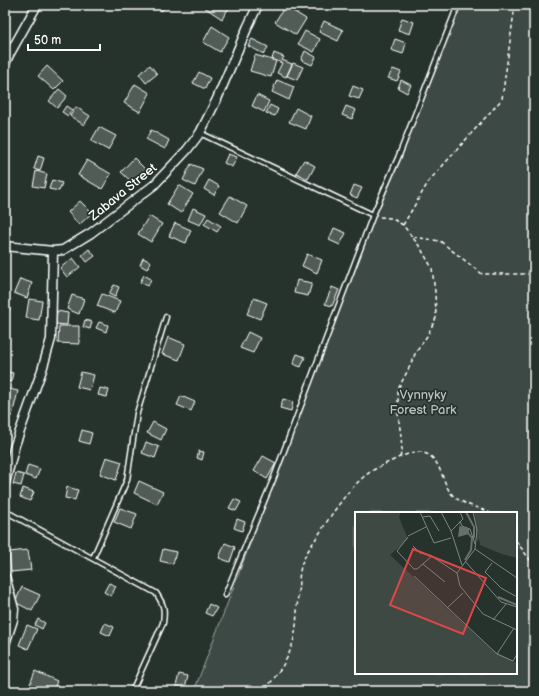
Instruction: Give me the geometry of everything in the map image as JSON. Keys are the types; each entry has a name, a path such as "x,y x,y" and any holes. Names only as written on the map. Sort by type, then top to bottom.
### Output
{"street":[{"path":"5,64 37,5"},
{"name":"Zabava Street","path":"5,246 53,251 63,250 91,233 154,185 187,150 200,133 218,99 258,5"},
{"path":"5,483 15,445 42,370 51,339 53,251"},
{"path":"5,576 14,609 13,620 5,644"}],"lane":[{"path":"225,594 273,480 334,315 458,5"},
{"path":"200,133 373,215"},
{"path":"93,558 127,480 137,413 166,317"},
{"path":"5,511 156,593 162,602 165,613 163,623 132,691"}],"path":[{"path":"403,225 430,181 502,99 515,5"},
{"path":"373,215 391,218 403,225 413,237 432,268 435,292 436,318 427,336 414,354 398,389 398,414 402,443 400,457"},
{"path":"413,237 440,241 482,274 534,274"},
{"path":"258,691 266,688 272,681 284,664 293,646 302,564 330,516 365,476 378,467 400,457 408,454 423,452 430,456 438,467 450,492 456,498 465,504 487,512"},
{"path":"517,542 534,565"}],"green space":[{"name":"Vynnyky Forest Park","path":"459,5 534,5 534,691 194,691 402,145"}],"building":[{"path":"156,5 168,5 161,11"},
{"path":"206,5 230,6 222,19 204,7"},
{"path":"285,6 306,19 296,35 275,22"},
{"path":"402,18 414,22 410,34 398,30"},
{"path":"324,21 343,30 338,41 319,32"},
{"path":"212,26 229,37 220,52 203,42"},
{"path":"305,31 320,39 314,52 298,44"},
{"path":"252,39 268,47 264,54 248,46"},
{"path":"395,39 406,43 403,54 391,50"},
{"path":"305,51 316,57 312,65 301,60"},
{"path":"274,53 284,57 282,60 292,64 286,77 277,73 282,63 272,59"},
{"path":"255,55 276,61 271,77 250,71"},
{"path":"293,63 303,67 297,80 287,76"},
{"path":"150,65 157,74 146,83 139,74"},
{"path":"47,66 63,81 54,90 38,76"},
{"path":"393,69 401,72 397,81 388,78"},
{"path":"199,72 210,78 205,89 193,83"},
{"path":"277,80 294,87 289,100 272,92"},
{"path":"401,80 411,85 407,93 398,88"},
{"path":"135,84 150,93 140,112 124,103"},
{"path":"353,86 363,90 359,99 349,96"},
{"path":"59,89 67,96 57,108 49,101"},
{"path":"257,95 269,101 264,112 252,106"},
{"path":"270,105 278,109 275,116 266,113"},
{"path":"66,106 72,110 68,116 62,112"},
{"path":"346,106 356,110 352,119 342,115"},
{"path":"76,107 90,116 84,125 70,116"},
{"path":"296,108 311,116 306,129 289,122"},
{"path":"99,127 116,136 108,150 91,141"},
{"path":"151,130 169,140 165,149 146,139"},
{"path":"228,154 237,157 232,167 224,163"},
{"path":"38,156 44,158 40,171 34,169"},
{"path":"134,158 148,172 135,185 121,172"},
{"path":"87,160 111,174 102,189 78,175"},
{"path":"304,160 315,166 308,179 296,173"},
{"path":"191,164 203,169 195,186 183,180"},
{"path":"36,171 47,174 44,188 33,186"},
{"path":"52,180 62,183 59,191 49,189"},
{"path":"209,180 219,186 214,195 204,189"},
{"path":"179,185 193,194 181,213 167,204"},
{"path":"354,185 362,188 357,198 350,195"},
{"path":"230,196 247,206 238,223 220,212"},
{"path":"80,201 92,213 79,225 68,212"},
{"path":"193,208 206,214 200,225 188,220"},
{"path":"149,216 162,224 151,242 138,234"},
{"path":"208,218 221,226 217,232 204,224"},
{"path":"175,223 191,230 186,243 169,236"},
{"path":"334,228 346,233 340,245 329,240"},
{"path":"89,249 95,256 87,262 82,255"},
{"path":"307,254 322,260 317,273 302,266"},
{"path":"73,258 80,267 67,277 60,268"},
{"path":"143,258 151,262 147,269 140,265"},
{"path":"144,275 151,279 148,286 140,282"},
{"path":"20,279 32,283 27,298 14,293"},
{"path":"297,280 312,283 308,296 294,293"},
{"path":"114,285 119,287 115,297 109,294"},
{"path":"332,287 339,290 332,306 325,304"},
{"path":"102,294 120,301 115,313 97,306"},
{"path":"72,295 84,299 79,314 67,309"},
{"path":"254,298 267,303 260,319 247,314"},
{"path":"29,299 42,301 39,320 26,318"},
{"path":"5,307 10,308 8,317 5,316"},
{"path":"57,311 68,313 67,325 56,324"},
{"path":"85,320 92,322 90,329 83,327"},
{"path":"99,322 108,325 106,332 96,328"},
{"path":"59,326 79,326 79,344 58,343"},
{"path":"248,332 260,338 253,353 240,348"},
{"path":"168,337 185,344 179,360 162,354"},
{"path":"297,354 305,357 301,367 293,364"},
{"path":"5,371 13,373 11,382 5,380"},
{"path":"81,372 94,375 90,390 77,387"},
{"path":"5,388 18,391 12,416 5,415"},
{"path":"100,388 109,390 107,397 98,395"},
{"path":"181,396 195,402 191,411 177,405"},
{"path":"283,399 293,402 291,411 280,408"},
{"path":"153,422 166,429 161,440 147,433"},
{"path":"82,430 92,433 89,444 79,441"},
{"path":"146,442 159,447 155,458 142,453"},
{"path":"199,451 204,452 202,460 197,458"},
{"path":"263,456 276,463 267,479 254,471"},
{"path":"106,457 122,462 116,480 100,474"},
{"path":"28,465 40,469 36,479 25,475"},
{"path":"16,473 24,475 21,486 13,484"},
{"path":"139,481 163,492 157,504 134,493"},
{"path":"67,487 78,490 75,500 65,498"},
{"path":"23,488 34,492 30,501 20,497"},
{"path":"234,499 241,502 236,511 229,508"},
{"path":"120,508 137,514 131,529 114,522"},
{"path":"237,519 245,522 242,531 234,528"},
{"path":"225,543 235,547 230,562 219,558"},
{"path":"163,549 176,552 173,564 160,561"},
{"path":"28,550 31,570 11,572 9,552"},
{"path":"109,583 116,586 111,596 104,592"},
{"path":"22,587 40,595 32,611 15,602"},
{"path":"209,604 217,608 212,616 205,613"},
{"path":"38,619 45,623 42,629 35,625"},
{"path":"105,623 114,627 110,636 101,632"},
{"path":"27,625 37,629 28,649 19,645"},
{"path":"35,671 57,681 53,691 39,691 29,687"},
{"path":"179,674 188,676 185,688 176,686"}]}
